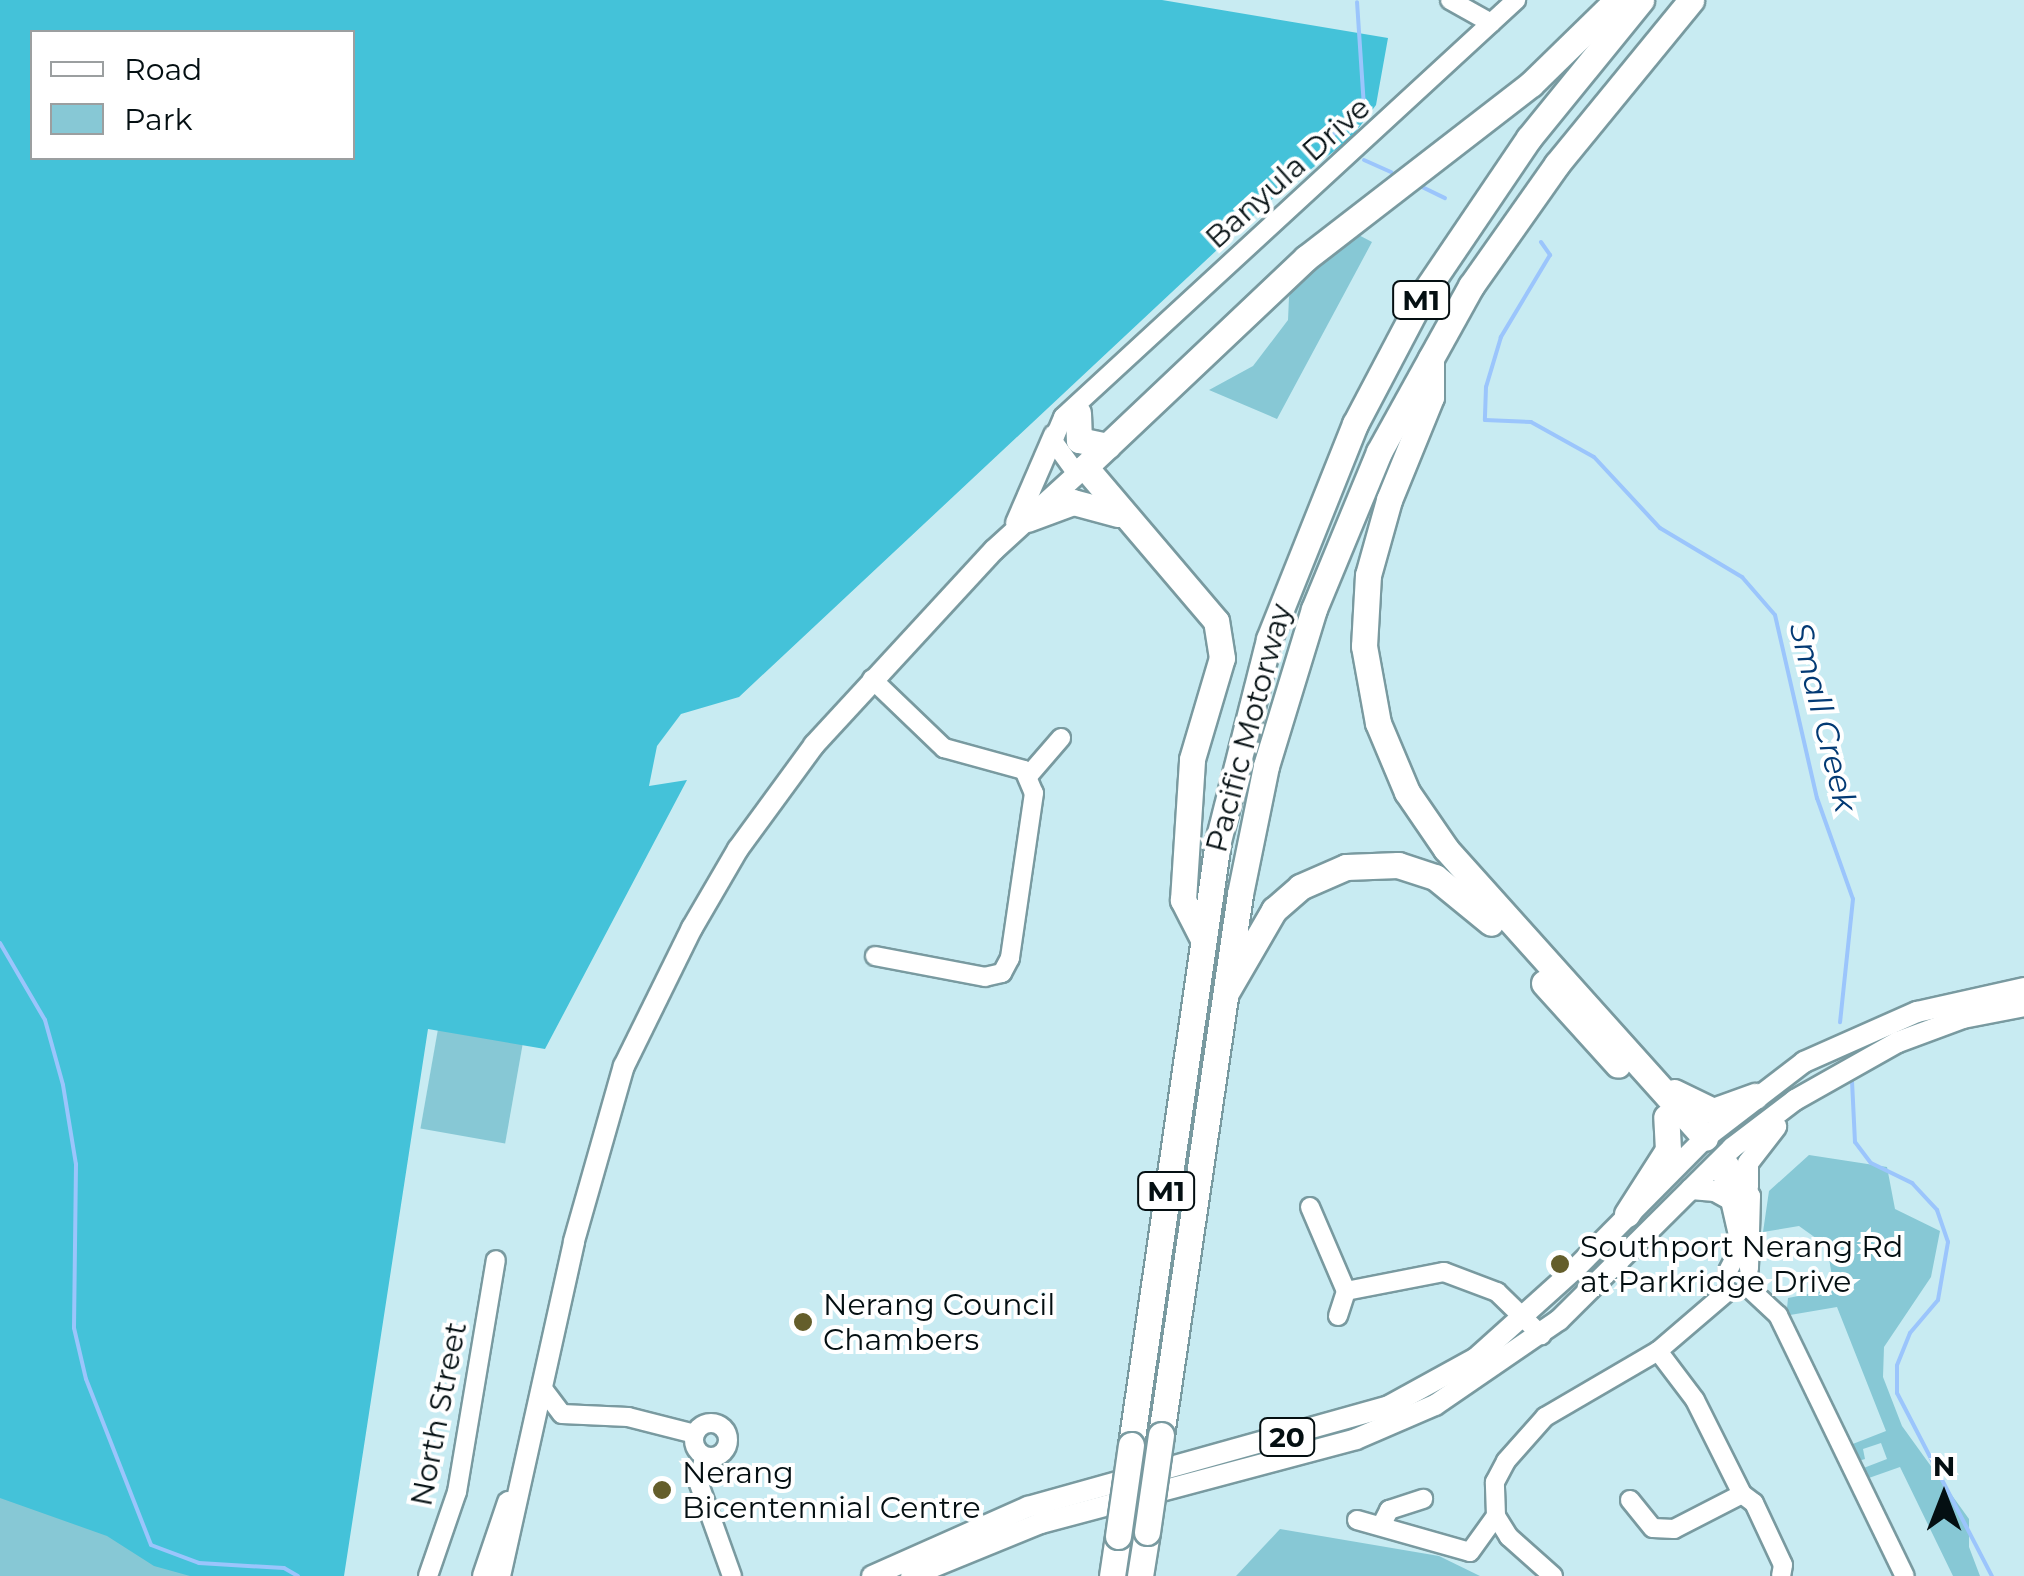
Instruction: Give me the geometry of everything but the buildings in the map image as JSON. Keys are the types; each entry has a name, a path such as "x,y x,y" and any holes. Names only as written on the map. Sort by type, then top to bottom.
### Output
{"highway":[{"path":"1202,938 1184,900 1190,780 1200,725 1220,676 1220,640 1209,608 1081,470 1371,202 1531,84 1617,0"},
{"name":"Pacific Motorway","path":"1112,1576 1202,938 1230,781 1268,639 1354,424 1459,238 1529,138 1641,0"},
{"name":"Pacific Motorway","path":"1140,1576 1224,995 1252,830 1302,642 1351,514 1431,353 1557,164 1691,0"},
{"path":"1431,353 1432,397 1389,500 1368,576 1364,646 1378,723 1407,792 1446,849 1650,1074 1700,1142"},
{"path":"1078,414 1078,440 1107,446"},
{"path":"1027,520 1072,502 1127,521"},
{"path":"1224,995 1245,970 1265,923 1300,887 1361,864 1414,869 1480,911 1666,1117 1700,1142"},
{"path":"1650,1074 1708,1110 1755,1096"},
{"path":"1627,1214 1668,1150 1666,1117"}],"main road":[{"path":"1008,538 1054,434"},
{"path":"502,1576 574,1241 624,1066 738,849 872,679 1008,538 1081,470"},
{"name":"20","path":"872,1576 1028,1507 1387,1407 1476,1358 1524,1317 1700,1142 1755,1096 1866,1030 1940,1004 2024,988"},
{"name":"20","path":"911,1576 1041,1522 1356,1439 1454,1394 1541,1335 1719,1160 1816,1087 1898,1042 1963,1018 2024,1006"},
{"path":"1748,1187 1746,1170 1758,1146 1816,1087"},
{"path":"1700,1142 1719,1160"},
{"path":"1691,1189 1719,1192 1733,1203 1742,1248"},
{"path":"483,1576 528,1446"}],"street":[{"path":"1450,0 1490,23"},
{"name":"Banyula Drive","path":"1054,434 1098,386 1516,0"},
{"name":"Banyula Drive","path":"1078,414 1098,386"},
{"path":"1078,414 1066,442 1081,470"},
{"path":"1054,434 1056,449 1081,470"},
{"path":"872,679 944,748 1029,775"},
{"path":"875,956 985,977 1002,972 1010,958 1032,812 1029,775 1061,738"},
{"path":"1719,1160 1748,1187 1754,1211 1751,1290 1778,1315 1905,1576"},
{"path":"1553,1576 1509,1537 1496,1516 1494,1482 1524,1435 1658,1350 1728,1291 1728,1271 1742,1248 1742,1200 1719,1160"},
{"path":"1310,1207 1346,1291 1338,1316"},
{"name":"North Street","path":"428,1576 457,1492 496,1260"},
{"path":"1728,1271 1749,1270"},
{"path":"1346,1291 1444,1272 1496,1292 1541,1335"},
{"path":"1728,1291 1741,1296 1751,1290"},
{"path":"1658,1350 1695,1400 1742,1494 1754,1503 1783,1566 1782,1576"},
{"path":"543,1389 557,1412 572,1416 628,1416 695,1434 716,1423 729,1436 722,1454 704,1456"},
{"path":"528,1446 572,1416"},
{"path":"695,1434 704,1456 699,1484 732,1576"},
{"path":"1630,1500 1654,1528 1674,1530 1742,1494"},
{"path":"1382,1524 1389,1510 1422,1500"},
{"path":"1357,1520 1470,1552 1496,1516"}],"green space":[{"path":"1351,231 1372,242 1277,419 1209,390 1253,366 1288,320 1289,297 1302,270"},
{"path":"438,1029 523,1044 505,1143 420,1128"},
{"path":"1809,1155 1887,1167 1895,1209 1940,1231 1931,1277 1884,1347 1883,1377 1902,1426 1969,1519 1969,1547 1980,1576 1953,1576 1900,1467 1866,1479 1861,1469 1887,1459 1881,1443 1863,1449 1865,1459 1858,1461 1845,1447 1886,1431 1837,1307 1790,1315 1787,1308 1788,1298 1834,1289 1827,1246 1799,1226 1763,1232 1769,1191"},
{"path":"0,1487 319,1576 0,1576"},
{"path":"1280,1529 1439,1556 1480,1576 1236,1576"}],"shaded area":[{"path":"0,0 1162,0 1388,38 1376,105 1351,138 1265,205 739,697 681,714 657,746 649,786 687,780 545,1049 428,1029 344,1576 190,1576 154,1566 107,1536 0,1498"}],"waterway":[{"name":"Small Creek","path":"1335,145 1325,142 1364,107 1357,2"},
{"name":"Small Creek","path":"1364,160 1391,172"},
{"name":"Small Creek","path":"1418,185 1445,198"},
{"name":"Small Creek","path":"1541,242 1550,255 1501,337 1486,387 1485,420 1531,422 1594,457 1660,528 1742,577 1775,615 1817,798 1853,899 1840,1022"},
{"path":"0,943 45,1020 63,1085 76,1164 74,1328 86,1379 151,1545 199,1563 284,1568 298,1576"},
{"name":"Small Creek","path":"1852,1081 1855,1142 1871,1163 1912,1183 1937,1210 1948,1242 1938,1300 1910,1333 1897,1366 1897,1393 1992,1576"}],"place":[{"name":"Southport Nerang Rd at Parkridge Drive","path":"1560,1264"},
{"name":"Nerang Council Chambers","path":"803,1322"},
{"name":"Nerang Bicentennial Centre","path":"662,1490"}]}
